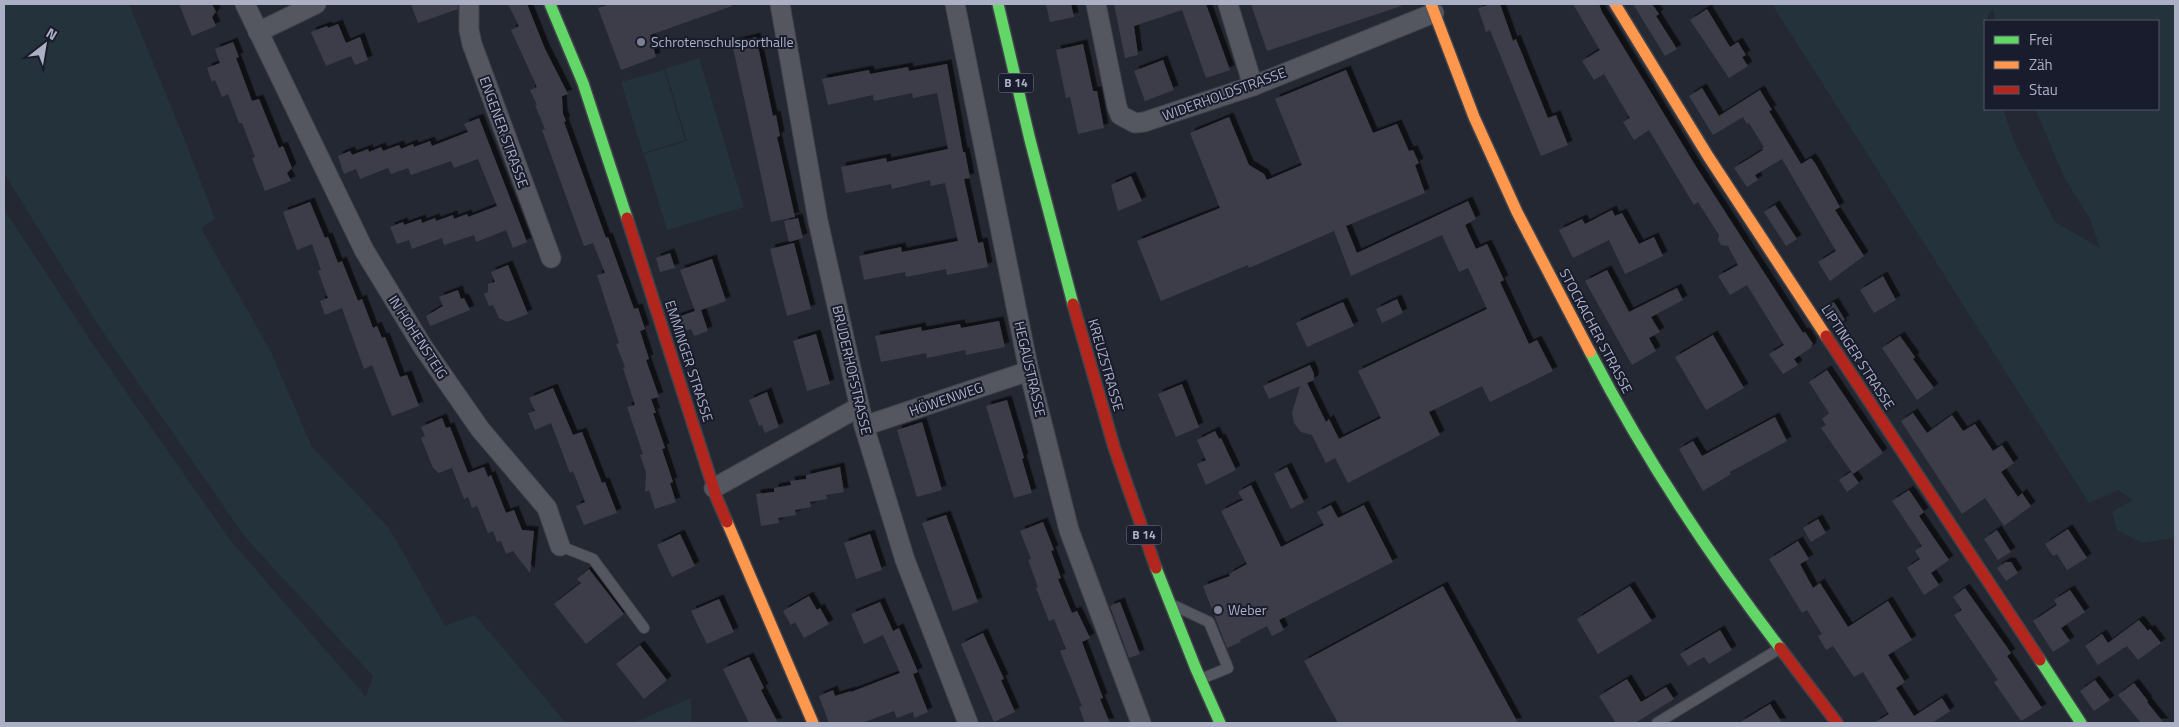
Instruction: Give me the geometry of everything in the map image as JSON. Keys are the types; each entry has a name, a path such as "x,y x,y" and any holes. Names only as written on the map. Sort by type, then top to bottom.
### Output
{"street":[{"name":"IN HOHENSTEIG","path":"245,4 364,250 423,347 480,428 547,508 560,546"},
{"path":"258,32 316,4"},
{"name":"ENGENER STRASSE","path":"469,4 469,30 472,44 551,258"},
{"name":"EMMINGER STRASSE","path":"550,4 583,84 714,488 754,588 813,723"},
{"name":"BRUDERHOFSTRASSE","path":"780,4 818,221 859,407 905,560 968,723"},
{"name":"HEGAUSTRASSE","path":"955,4 1029,371 1069,530 1141,723"},
{"name":"KREUZSTRASSE","path":"998,4 1034,163 1083,341 1128,493 1200,680 1220,723"},
{"name":"WIDERHOLDSTRASSE","path":"1096,4 1117,106 1120,115 1134,123 1144,122 1253,86 1432,8"},
{"path":"1228,4 1253,86"},
{"name":"LIPTINGER STRASSE","path":"1614,4 1708,156 2080,723"},
{"name":"STOCKACHER STRASSE","path":"1432,8 1474,117 1517,212 1611,393 1652,462 1742,598 1837,723"},
{"name":"HÖWENWEG","path":"864,426 1029,371"},
{"path":"714,488 859,407"}],"lane":[{"name":"IN HOHENSTEIG","path":"560,546 593,559 644,628"},
{"path":"1169,602 1209,622 1228,668 1200,680"},
{"path":"1657,723 1780,649"}],"shaded area":[{"path":"4,4 129,4 215,219 201,228 271,352 312,447 389,528 445,626 475,615 566,723 4,723 4,209 94,346 231,541 366,697 373,676 245,537 100,328 4,173"},
{"path":"1772,4 2175,4 2175,541 2173,538 2142,543 2117,530 2112,512 2133,500 2118,490 2089,503","holes":["1993,8 1995,20 2159,20 2159,110 2035,110 2065,179 2090,219 2100,248 2055,222 2016,146 2003,110 1984,110 1983,25 1984,20 1986,20"]},
{"path":"699,58 744,207 667,230 644,154 687,141 665,69"},
{"path":"664,70 685,140 643,153 621,82"},
{"path":"691,698 691,723 633,723"}],"building":[{"path":"179,4 212,4 216,12 212,17 216,26 192,36"},
{"path":"411,4 458,4 458,9 418,23"},
{"path":"508,4 527,4 545,49 568,94 562,96 563,114 566,121 564,122 606,238 608,237 634,309 638,308 645,329 640,331 649,359 646,360 659,397 651,399 656,413 653,413 665,448 662,449 673,482 670,483 676,502 655,509 649,490 645,492 646,472 640,455 643,454 627,407 635,405 623,368 625,367 616,344 619,343 597,275 605,273 593,243 584,246 542,130 545,129 530,90 537,87 511,30 519,26"},
{"name":"Schrotenschulsporthalle","path":"610,4 732,4 732,6 650,35 656,57 621,70 598,8"},
{"path":"1046,4 1071,4 1074,17 1050,22"},
{"path":"1114,4 1206,4 1230,70 1206,78 1182,10 1134,26 1138,55 1125,58"},
{"path":"1251,4 1400,4 1401,6 1267,51"},
{"path":"1491,4 1500,4 1513,41 1516,39 1548,118 1556,115 1568,145 1541,156 1490,30 1486,32 1478,8"},
{"path":"1573,4 1599,4 1602,12 1695,165 1803,333 1805,332 1813,344 1811,345 1812,347 1794,359 1798,365 1783,374 1769,354 1784,345 1747,285 1730,295 1718,276 1738,265 1728,246 1721,245 1718,240 1719,235 1698,202 1694,205 1649,130 1634,140 1623,122 1630,118 1604,74 1594,80 1582,61 1600,50"},
{"path":"1633,4 1652,4 1659,14 1656,16 1677,49 1665,56"},
{"path":"1707,9 1730,47 1738,42 1746,55 1742,57 1748,66 1729,78 1690,20"},
{"path":"338,24 346,43 360,37 368,60 355,65 351,56 326,66 311,32"},
{"path":"756,37 773,116 776,115 780,136 777,137 795,217 771,222 732,43"},
{"path":"233,42 239,57 236,58 252,101 259,99 279,148 283,146 292,168 287,173 291,181 265,191 252,158 255,157 242,123 239,123 228,94 222,97 215,80 212,82 207,68 220,63 215,49"},
{"path":"1083,44 1093,91 1097,91 1104,128 1078,134 1070,97 1066,98 1056,50"},
{"path":"1163,60 1174,90 1145,101 1134,71"},
{"path":"947,64 963,152 965,152 970,178 964,179 978,243 983,242 988,267 947,275 946,269 906,277 905,272 864,280 859,256 901,247 902,252 958,241 945,183 931,186 930,180 892,189 891,184 846,193 841,167 886,158 887,162 948,149 937,93 913,98 912,93 874,101 873,95 828,105 822,79 869,70 870,74 908,67 909,71"},
{"path":"1346,70 1373,133 1397,124 1409,151 1413,150 1419,163 1415,165 1425,193 1346,226 1357,253 1468,201 1476,219 1465,225 1476,249 1487,244 1504,280 1500,282 1529,344 1537,340 1553,371 1490,402 1482,386 1429,412 1440,435 1348,483 1335,458 1326,463 1312,435 1301,432 1294,423 1292,413 1300,386 1269,399 1263,386 1310,365 1314,374 1314,380 1307,383 1326,422 1329,419 1339,439 1381,418 1358,371 1487,309 1468,268 1459,272 1442,235 1351,276 1334,231 1249,268 1248,265 1161,301 1137,241 1220,208 1190,133 1229,117 1249,165 1264,174 1267,180 1302,165 1275,99"},
{"path":"1702,88 1719,116 1760,90 1772,110 1769,111 1801,164 1811,158 1815,163 1840,207 1835,210 1864,256 1830,281 1818,262 1836,251 1782,159 1755,175 1758,180 1747,187 1734,168 1763,150 1764,147 1743,117 1713,135 1689,96"},
{"path":"479,118 527,242 513,248 506,230 476,242 474,235 444,245 442,238 412,249 409,240 397,244 390,227 403,222 404,225 421,219 422,223 435,218 436,221 453,215 454,219 467,214 468,217 497,206 478,159 454,168 451,161 411,175 408,168 391,174 388,168 360,179 356,169 344,174 338,156 350,151 352,155 368,149 369,152 381,147 383,151 399,145 401,149 413,144 414,147 430,141 432,146 468,132 464,124"},
{"path":"1131,176 1142,201 1118,211 1111,185"},
{"path":"310,202 325,238 328,237 338,263 342,261 358,301 362,299 373,328 377,326 382,338 385,337 400,377 407,375 419,406 392,416 372,365 364,369 342,308 325,315 320,301 328,298 318,271 321,270 312,244 297,250 283,212"},
{"path":"1775,205 1797,239 1786,246 1764,212"},
{"path":"1612,210 1615,216 1622,213 1639,244 1654,237 1663,256 1625,274 1609,240 1573,258 1559,230 1582,219 1585,224"},
{"path":"798,218 803,238 789,242 784,221"},
{"path":"794,243 811,309 787,316 770,249"},
{"path":"670,253 675,268 660,272 656,258"},
{"path":"712,259 726,301 701,310 708,331 694,336 691,329 680,333 675,318 695,311 680,270"},
{"path":"508,265 528,314 507,322 499,318 493,305 489,306 484,294 488,292 488,284 495,282 491,272"},
{"path":"1607,270 1629,312 1677,288 1683,300 1651,317 1660,332 1649,338 1656,351 1632,365 1585,281"},
{"path":"1883,276 1896,300 1874,313 1860,290"},
{"path":"458,290 461,299 464,298 470,310 430,326 426,316 443,306 439,297"},
{"path":"1397,299 1403,313 1382,323 1376,309"},
{"path":"1343,302 1354,326 1307,347 1296,323"},
{"path":"1834,302 1845,320 1841,322 1843,325 1839,327 1826,307"},
{"path":"999,321 1005,347 966,355 965,350 927,358 926,353 881,362 875,336 921,327 922,331 960,324 961,328"},
{"path":"816,334 830,384 807,391 793,341"},
{"path":"1713,335 1744,388 1706,410 1675,357"},
{"path":"1900,336 1915,357 1913,359 1934,388 1917,400 1882,348"},
{"path":"1827,370 1883,453 1853,474 1821,428 1826,425 1822,419 1829,413 1809,382"},
{"path":"1182,384 1199,427 1176,437 1158,394"},
{"path":"553,388 573,435 582,432 602,483 605,482 617,513 584,525 576,506 585,502 573,471 570,473 551,423 535,430 528,413 535,411 529,398"},
{"path":"767,392 779,427 765,433 762,425 759,426 749,400"},
{"path":"1007,400 1032,493 1014,498 986,406"},
{"path":"1913,413 1927,433 1952,415 1963,431 1975,424 1993,451 2002,445 2014,463 2001,472 2018,497 2022,493 2031,506 2004,526 1985,498 1962,514 1901,421"},
{"path":"1775,417 1787,441 1730,472 1731,474 1703,491 1679,449 1693,441 1702,456"},
{"path":"442,418 446,428 450,427 468,473 484,467 488,477 491,475 506,513 514,510 522,530 534,531 530,573 513,551 506,554 501,541 497,542 493,531 488,533 477,506 472,508 468,497 464,499 452,468 439,473 433,468 421,438 425,436 421,427"},
{"path":"922,422 942,490 917,497 897,430"},
{"path":"1215,431 1219,439 1221,438 1236,470 1206,485 1197,464 1206,460 1197,440"},
{"path":"840,467 844,492 826,495 827,499 810,502 811,507 795,510 796,515 778,518 779,523 761,526 756,494 774,492 774,488 791,485 790,481 806,479 806,475"},
{"path":"1287,467 1304,502 1291,509 1274,474"},
{"path":"1851,472 1859,483 1847,492 1839,480"},
{"path":"1251,485 1281,547 1324,525 1317,512 1331,505 1338,518 1364,505 1393,562 1279,620 1284,630 1272,636 1267,626 1227,648 1203,586 1230,576 1229,574 1247,564 1221,511 1243,500 1238,492"},
{"path":"1909,490 1924,512 1919,516 1949,560 1931,573 1939,585 1924,595 1907,568 1920,559 1915,551 1922,546 1892,501"},
{"path":"946,515 978,602 953,611 922,523"},
{"path":"1818,519 1826,533 1811,542 1803,528"},
{"path":"1043,522 1054,550 1051,551 1061,578 1058,579 1064,594 1072,613 1077,611 1090,638 1082,642 1103,698 1100,699 1110,723 1085,723 1079,707 1082,706 1060,651 1066,649 1054,619 1049,621 1036,588 1038,587 1028,560 1031,559 1020,531"},
{"path":"2068,529 2087,558 2067,570 2057,554 2053,556 2045,544"},
{"path":"1997,530 2011,552 1998,560 1984,539"},
{"path":"680,534 695,566 672,577 657,545"},
{"path":"870,534 882,570 856,579 844,543"},
{"path":"1798,541 1809,559 1800,564 1813,588 1820,583 1848,627 1888,601 1912,640 1888,655 1905,682 1896,688 1914,716 1942,698 1950,711 1932,723 1874,723 1889,714 1863,672 1854,677 1833,646 1826,650 1818,636 1822,634 1807,610 1802,613 1769,559"},
{"path":"2006,562 2011,562 2018,573 2006,581 1997,568"},
{"path":"589,569 624,614 586,644 554,604 581,583 577,579"},
{"path":"1443,586 1518,723 1338,723 1304,661"},
{"path":"1630,586 1652,621 1598,654 1577,619"},
{"path":"1965,588 2011,653 2007,656 2042,708 2021,721 1994,682 1998,680 1954,615 1962,610 1953,597"},
{"path":"2070,590 2085,612 2061,628 2070,641 2053,652 2033,621 2057,605 2054,600"},
{"path":"809,596 817,610 820,608 829,624 804,638 795,622 791,625 783,611"},
{"path":"719,599 734,632 707,644 691,611"},
{"path":"880,602 893,631 899,628 918,672 913,674 928,712 914,718 913,712 897,718 894,711 862,723 829,723 819,696 833,690 835,696 851,692 900,673 883,635 864,644 851,614"},
{"path":"1120,602 1140,654 1129,658 1110,606"},
{"path":"2139,620 2148,631 2150,629 2161,643 2138,660 2127,646 2098,665 2085,646 2102,634 2108,643"},
{"path":"1720,630 1732,650 1709,664 1704,657 1688,666 1680,654"},
{"path":"983,633 1004,679 1001,680 1015,712 994,722 961,644"},
{"path":"640,645 667,680 644,699 616,664"},
{"path":"749,657 764,688 761,690 778,723 749,723 723,669"},
{"path":"1627,679 1641,702 1666,687 1674,699 1635,723 1616,723 1599,696"},
{"path":"2095,680 2110,700 2094,711 2080,691"},
{"path":"2134,683 2164,723 2141,723 2118,695"},
{"path":"1770,704 1782,723 1739,723"}],"traffic: fast":[{"path":"550,4 583,83 627,218"},
{"path":"998,4 1030,140 1073,304"},
{"path":"1590,352 1632,429 1678,504 1780,648"},
{"path":"1156,568 1196,669 1220,723"},
{"path":"2040,660 2081,723"}],"traffic: slow":[{"path":"1431,4 1474,117 1517,212 1590,352"},
{"path":"1615,4 1708,156 1826,336"},
{"path":"727,522 813,723"}],"traffic: jam":[{"path":"627,218 717,499 727,522"},
{"path":"1073,304 1114,447 1156,568"},
{"path":"1826,336 2040,660"},
{"path":"1780,648 1837,723"}],"place":[{"name":"Schrotenschulsporthalle","path":"641,42"},
{"name":"Weber","path":"1218,610"}]}
